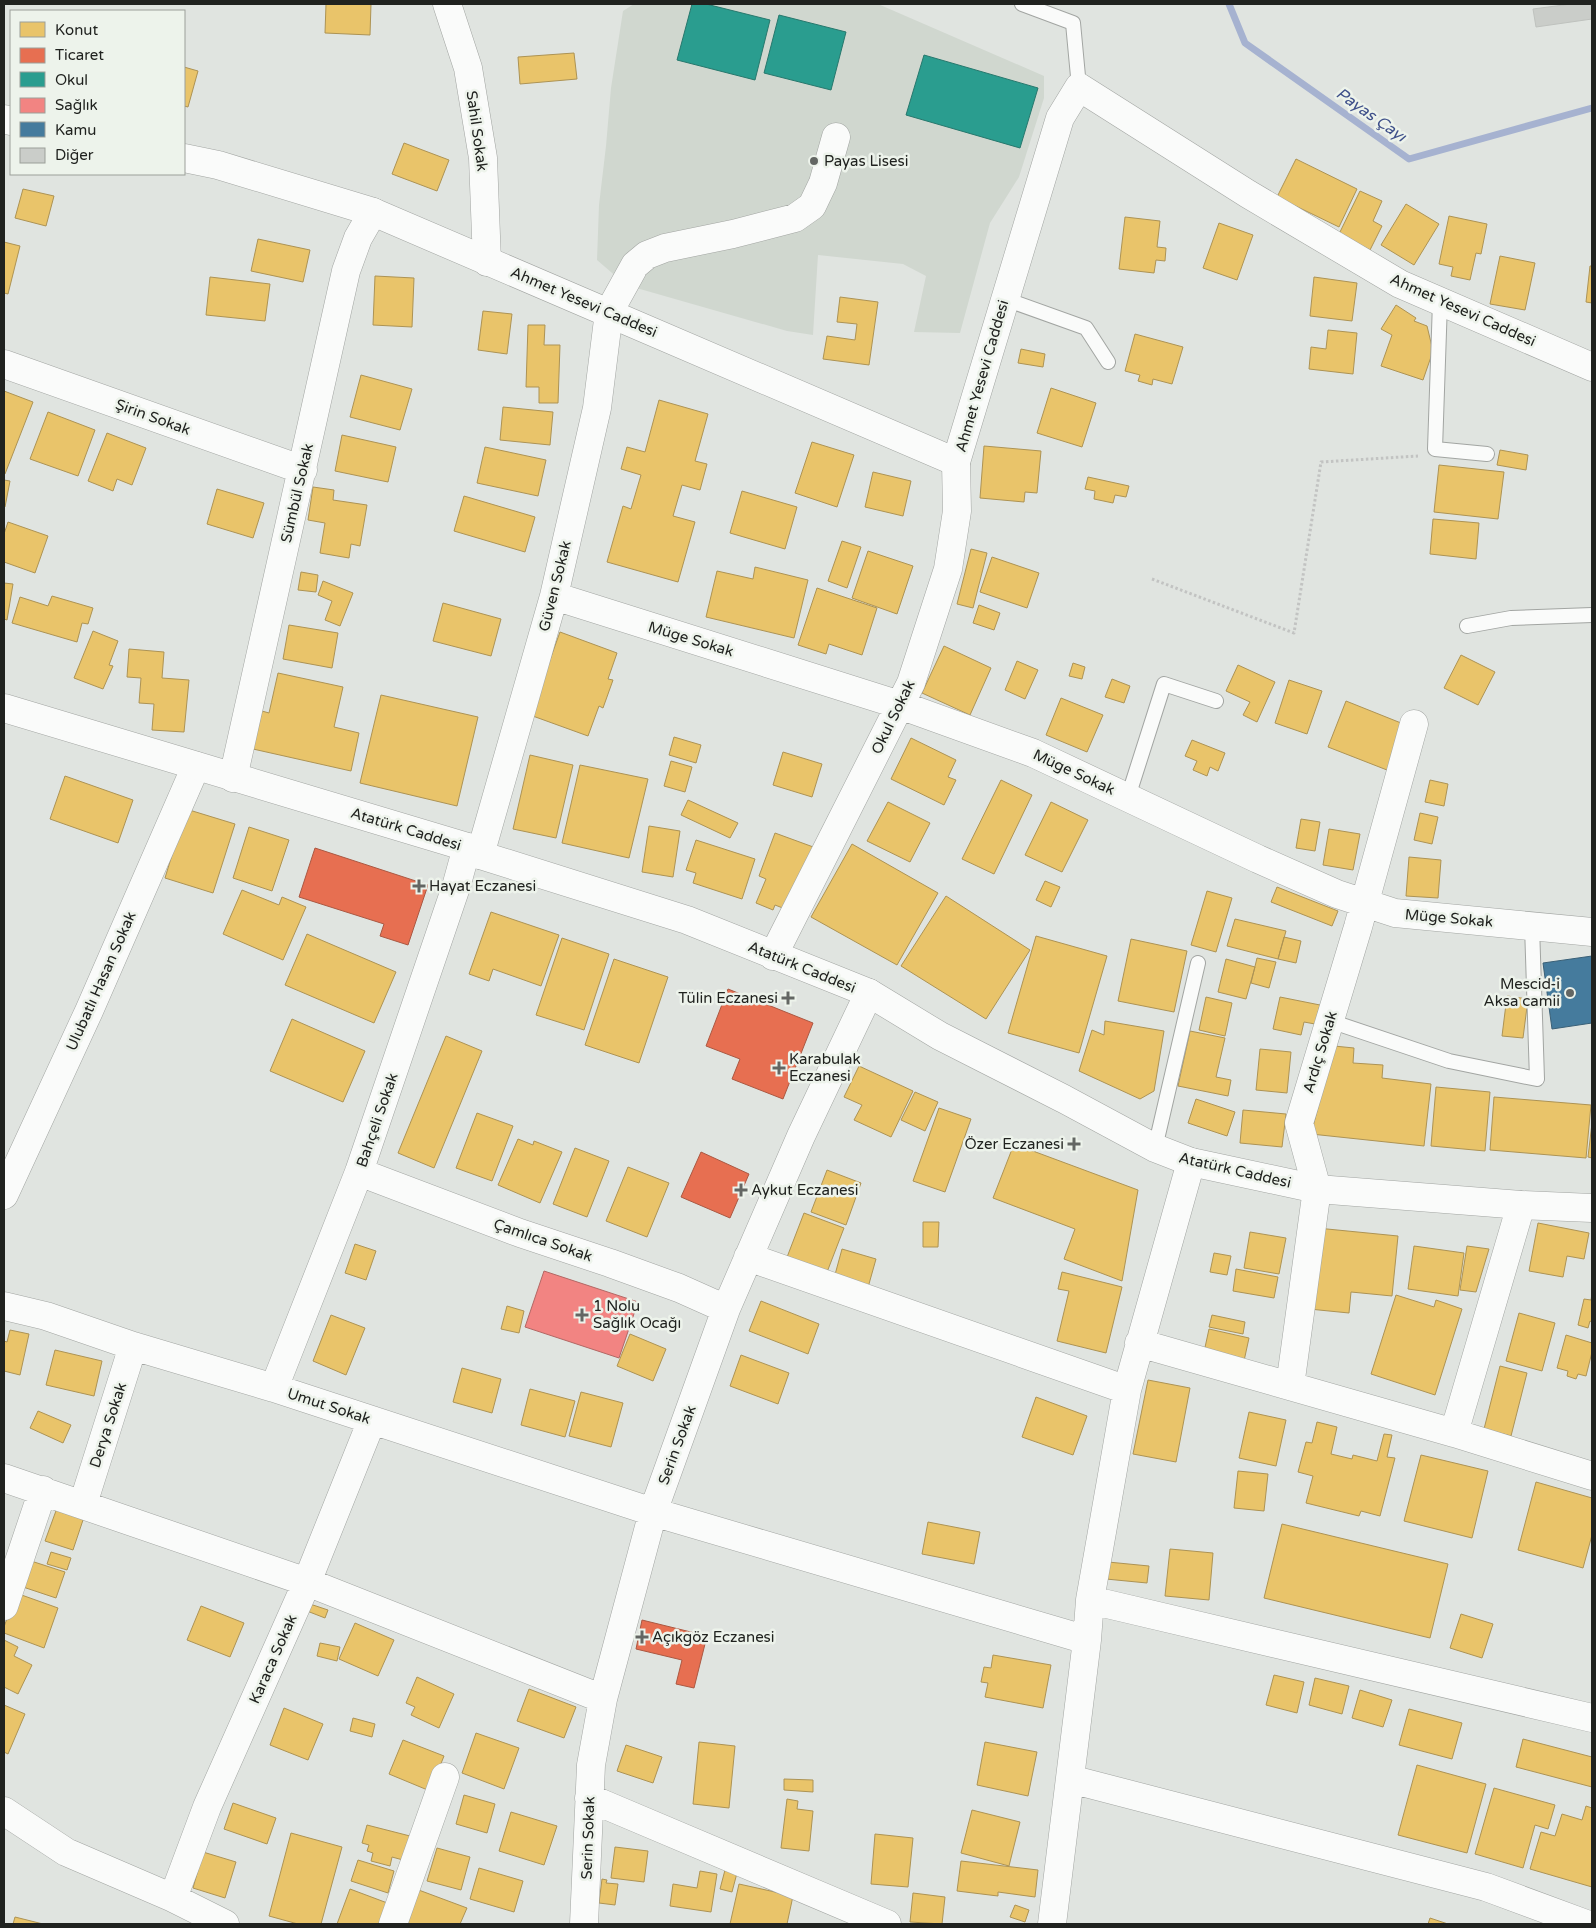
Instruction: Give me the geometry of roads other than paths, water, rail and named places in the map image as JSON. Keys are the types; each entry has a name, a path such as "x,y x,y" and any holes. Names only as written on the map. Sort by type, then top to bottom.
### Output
{"street":[{"name":"Sahil Sokak","path":"447,4 468,68 482,149 487,262"},
{"name":"Ahmet Yesevi Caddesi","path":"185,158 218,165 372,212 956,462 1060,118 1079,87 1256,199 1400,284 1592,367"},
{"path":"609,312 635,264 646,255 665,248 795,218 812,206 824,183 836,137"},
{"name":"Sümbül Sokak","path":"233,778 346,271 358,238 372,212"},
{"name":"Güven Sokak","path":"473,851 554,596 597,408 609,312"},
{"name":"Şirin Sokak","path":"4,364 303,470"},
{"name":"Okul Sokak","path":"773,956 911,683 948,569 957,512 956,462"},
{"name":"Müge Sokak","path":"554,596 900,705 1033,753 1258,859 1337,894 1364,903 1395,913 1592,932"},
{"name":"Atatürk Caddesi","path":"4,708 473,851 687,920 869,993 940,1036 1155,1148 1191,1162 1316,1188 1521,1205 1592,1208"},
{"name":"Ardıç Sokak","path":"1290,1386 1316,1188 1299,1123 1358,927 1414,724"},
{"name":"Ulubatlı Hasan Sokak","path":"4,1195 89,1011 196,766"},
{"name":"Bahçeli Sokak","path":"274,1388 360,1172 456,887 473,851"},
{"name":"Serin Sokak","path":"584,1924 591,1765 602,1699 653,1512 726,1309 801,1136 869,993"},
{"path":"1052,1924 1087,1640 1090,1600 1127,1390 1191,1162"},
{"name":"Çamlıca Sokak","path":"360,1172 520,1233 679,1288 726,1309"},
{"path":"1454,1433 1521,1205"},
{"path":"748,1257 1127,1390"},
{"name":"Umut Sokak","path":"4,1306 46,1316 133,1346 274,1388 653,1512 1087,1640"},
{"path":"1140,1343 1454,1433 1592,1476"},
{"name":"Derya Sokak","path":"83,1504 133,1346"},
{"name":"Karaca Sokak","path":"173,1898 206,1807 307,1582 372,1420"},
{"path":"4,1478 307,1582 602,1699"},
{"path":"4,1606 43,1490"},
{"path":"1090,1600 1592,1718"},
{"path":"393,1924 445,1777"},
{"path":"1070,1779 1486,1887 1586,1924"},
{"path":"589,1798 887,1924"},
{"path":"4,1811 66,1852 173,1898 225,1924"}],"lane":[{"path":"1022,4 1073,23 1079,87"},
{"path":"1005,299 1086,328 1108,362"},
{"path":"1440,302 1435,449 1487,454"},
{"path":"1467,626 1511,618 1592,615"},
{"path":"1128,797 1164,684 1216,701"},
{"path":"1330,1021 1449,1060 1536,1078 1532,926"},
{"path":"1155,1148 1198,963"}],"waterway":[{"name":"Payas Çayı","path":"1229,4 1245,43 1409,159 1592,108"}],"place":[{"name":"Payas Lisesi","path":"814,161"},
{"name":"Hayat Eczanesi","path":"419,886"},
{"name":"Mescid-i Aksa camii","path":"1570,993"},
{"name":"Tülin Eczanesi","path":"788,998"},
{"name":"Karabulak Eczanesi","path":"779,1068"},
{"name":"Özer Eczanesi","path":"1074,1144"},
{"name":"Aykut Eczanesi","path":"741,1190"},
{"name":"1 Nolu Sağlık Ocağı","path":"582,1315"},
{"name":"Açıkgöz Eczanesi","path":"642,1637"}]}
